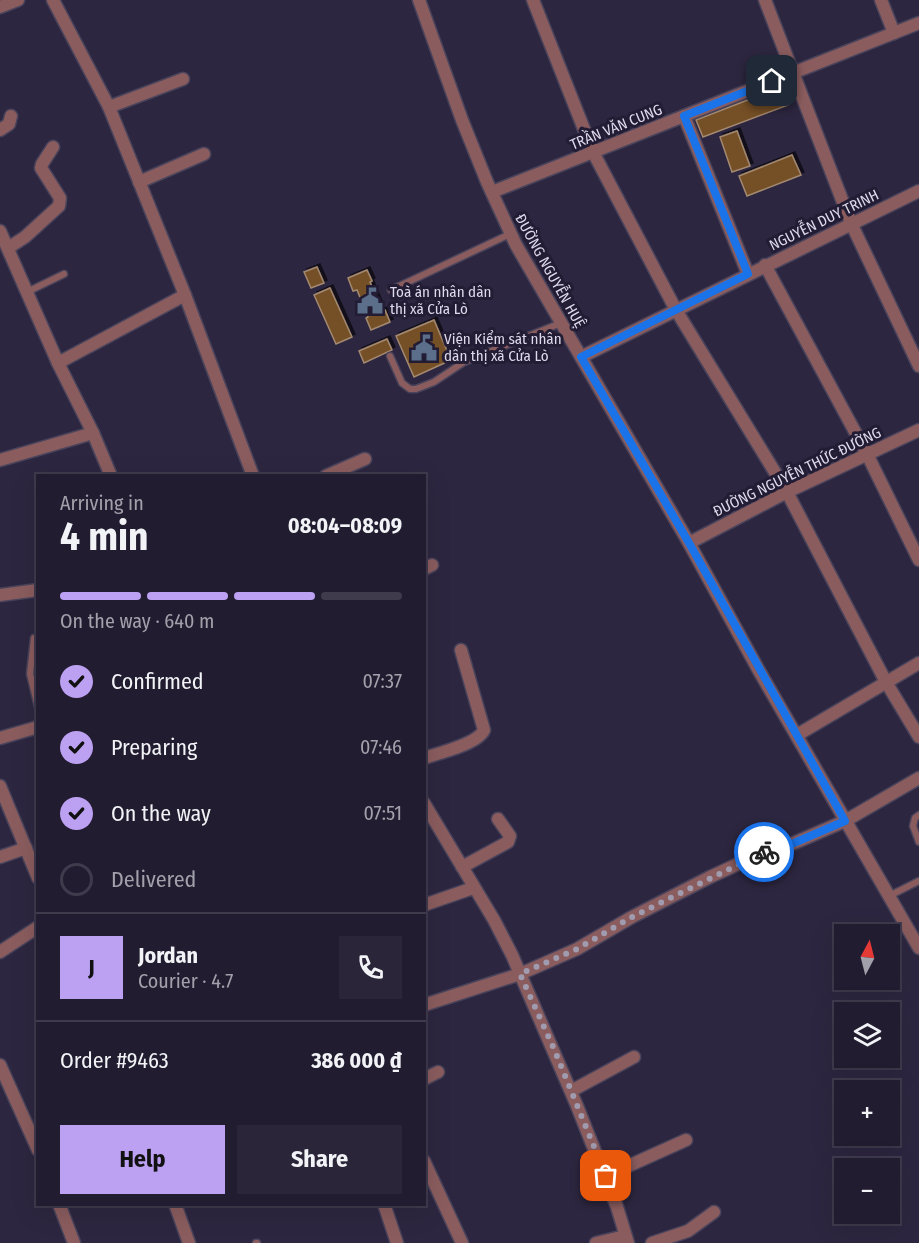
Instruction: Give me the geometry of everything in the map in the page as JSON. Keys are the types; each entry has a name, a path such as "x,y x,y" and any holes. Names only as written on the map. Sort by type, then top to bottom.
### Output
{"street":[{"path":"0,7 18,0"},
{"path":"52,0 109,107 185,296 252,474"},
{"name":"ĐƯỜNG NGUYỄN HUỆ","path":"419,0 452,93 511,234 919,948"},
{"path":"533,0 593,152 676,310 787,492 886,682 919,737"},
{"path":"765,0 851,223 919,366"},
{"path":"881,0 894,33"},
{"name":"TRẦN VĂN CUNG","path":"492,192 919,23"},
{"path":"109,107 183,79"},
{"path":"0,130 9,124 11,116"},
{"path":"684,116 748,274"},
{"path":"8,248 25,237 59,206 60,198 41,168 53,147"},
{"path":"140,182 204,154"},
{"name":"NGUYỄN DUY TRINH","path":"581,357 919,191"},
{"path":"0,231 110,474"},
{"path":"765,266 867,454 919,560"},
{"path":"58,363 185,296"},
{"name":"ĐƯỜNG NGUYỄN THỨC ĐƯỜNG","path":"689,543 787,492 919,430"},
{"path":"0,460 93,433"},
{"path":"331,474 365,459"},
{"path":"0,595 36,590"},
{"path":"426,757 471,742 478,738 484,730 461,650"},
{"path":"797,735 919,663"},
{"path":"0,738 36,728"},
{"path":"426,1004 520,974 577,949 632,917 710,877 764,852 794,843 845,821 919,778"},
{"path":"1,794 36,873"},
{"path":"426,806 498,929 520,974 606,1176 626,1239 596,1243"},
{"path":"462,867 506,845 510,836 498,819"},
{"path":"0,857 26,848"},
{"path":"426,904 473,888"},
{"path":"0,952 36,928"},
{"path":"571,1090 634,1057"},
{"path":"0,1065 36,1144"},
{"path":"426,1078 438,1072"},
{"path":"606,1176 686,1140"},
{"path":"426,1165 462,1243"},
{"path":"60,1206 74,1243"},
{"path":"176,1206 189,1243"},
{"path":"385,1206 397,1243"},
{"path":"652,1243 688,1231 714,1212"}],"lane":[{"path":"391,290 511,234"},
{"path":"27,292 64,274"},
{"path":"390,356 402,382 410,389 416,389 434,382 464,362 561,323"},
{"path":"34,638 30,674 36,699"},
{"path":"919,815 915,818 913,826 919,842"},
{"path":"889,896 919,881"}],"building":[{"path":"781,87 788,105 703,137 696,120"},
{"path":"737,131 750,166 732,172 720,137"},
{"path":"792,155 801,175 747,196 739,176"},
{"path":"317,267 324,283 311,288 304,272"},
{"name":"Toà án nhân dân thị xã Cửa Lò","path":"367,270 382,311 385,310 390,322 371,330 357,290 353,291 348,278"},
{"path":"330,288 352,337 336,344 314,295"},
{"name":"Viện Kiểm sát nhân dân thị xã Cửa Lò","path":"434,320 451,360 414,377 396,336"},
{"path":"387,339 392,350 364,363 359,351"}],"way so far":[{"path":"606,1176 554,1049 520,974 577,949 632,917 764,852"}],"place":[{"name":"Toà án nhân dân thị xã Cửa Lò","path":"370,301"},
{"name":"Viện Kiểm sát nhân dân thị xã Cửa Lò","path":"424,348"}],"route":[{"path":"764,852 794,843 845,821 689,543 581,357 748,274 684,116 772,81"}]}
